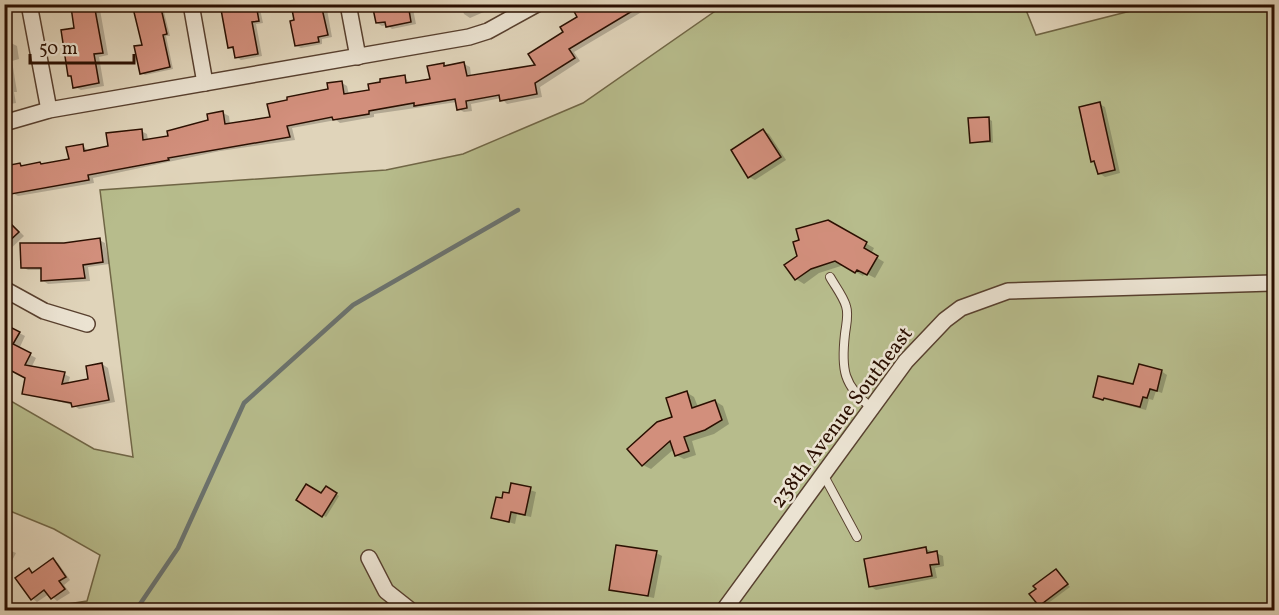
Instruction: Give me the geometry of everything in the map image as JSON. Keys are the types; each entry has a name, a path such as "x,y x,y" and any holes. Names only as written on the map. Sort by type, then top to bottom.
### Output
{"street":[{"path":"29,4 49,110"},
{"path":"191,4 205,83"},
{"path":"348,4 358,57"},
{"path":"4,123 49,110 469,37 488,31 530,7"},
{"name":"238th Avenue Southeast","path":"724,610 822,473 919,345 961,308 1008,291 1275,283"},
{"path":"4,289 45,310 87,324"},
{"path":"369,558 386,591 411,610"}],"lane":[{"path":"830,277 846,305 847,316 842,359 846,380 858,397 872,408"},
{"path":"822,473 857,537"}],"green space":[{"path":"724,5 1024,5 1036,35 1154,5 1274,5 1274,610 29,610 87,601 100,555 54,529 5,509 4,397 94,449 133,457 100,190 386,170 463,154 583,103"}],"building":[{"path":"94,4 103,53 94,54 99,83 73,88 71,76 68,76 61,30 74,28 71,7"},
{"path":"132,4 160,4 167,34 163,35 170,67 140,74 134,46 142,45"},
{"path":"220,4 256,4 259,21 252,22 258,54 235,58 233,47 228,48"},
{"path":"291,4 321,4 328,35 318,37 319,42 295,46 290,21 294,20"},
{"path":"372,4 408,4 411,22 386,27 385,22 376,23"},
{"path":"570,4 644,4 569,49 575,58 535,83 537,94 500,101 499,95 466,101 467,108 457,110 455,99 414,106 414,103 333,120 332,117 287,126 290,137 168,158 169,160 88,175 89,180 11,194 5,166 20,163 21,166 40,162 41,164 69,159 66,147 83,144 84,151 108,146 106,133 142,129 143,140 168,136 167,131 208,120 207,114 223,111 225,124 270,117 267,104 287,100 287,97 328,89 327,83 342,81 344,94 369,90 368,84 380,82 380,79 405,75 406,83 430,79 427,66 444,63 444,66 464,62 467,76 535,65 528,54 563,32 560,27 577,17"},
{"path":"1100,102 1115,170 1098,174 1094,161 1091,162 1079,107"},
{"path":"989,117 990,141 970,143 968,118"},
{"path":"763,129 781,157 748,178 731,150"},
{"path":"4,217 19,232 4,246"},
{"path":"828,220 867,242 864,248 878,256 867,275 857,270 855,273 835,261 811,269 795,280 784,265 797,256 793,242 799,240 796,229"},
{"path":"100,238 103,262 83,265 85,278 41,281 41,268 21,268 20,243 64,243"},
{"path":"4,324 20,332 13,344 31,353 25,365 65,372 62,384 88,379 86,366 102,363 109,400 72,407 71,403 22,394 25,378 4,367"},
{"path":"1139,364 1162,370 1157,391 1150,389 1147,398 1143,397 1140,407 1093,397 1098,376 1133,384"},
{"path":"687,391 692,408 715,400 722,420 705,430 684,437 689,451 675,456 670,441 642,466 627,449 657,422 672,417 666,398"},
{"path":"511,483 531,487 525,515 511,512 509,522 491,518 496,497 502,498 503,492 509,493"},
{"path":"306,484 321,493 326,486 337,493 322,517 296,500"},
{"path":"616,545 657,551 648,596 609,590"},
{"path":"926,547 927,553 937,551 939,564 930,565 932,576 869,587 864,559"},
{"path":"53,558 66,577 59,581 65,589 51,599 44,590 31,600 15,578 29,568 32,573"},
{"path":"1056,569 1068,584 1039,606 1029,594 1036,589 1033,586"}],"waterway":[{"path":"136,610 178,548 244,403 353,305 518,210"}]}
